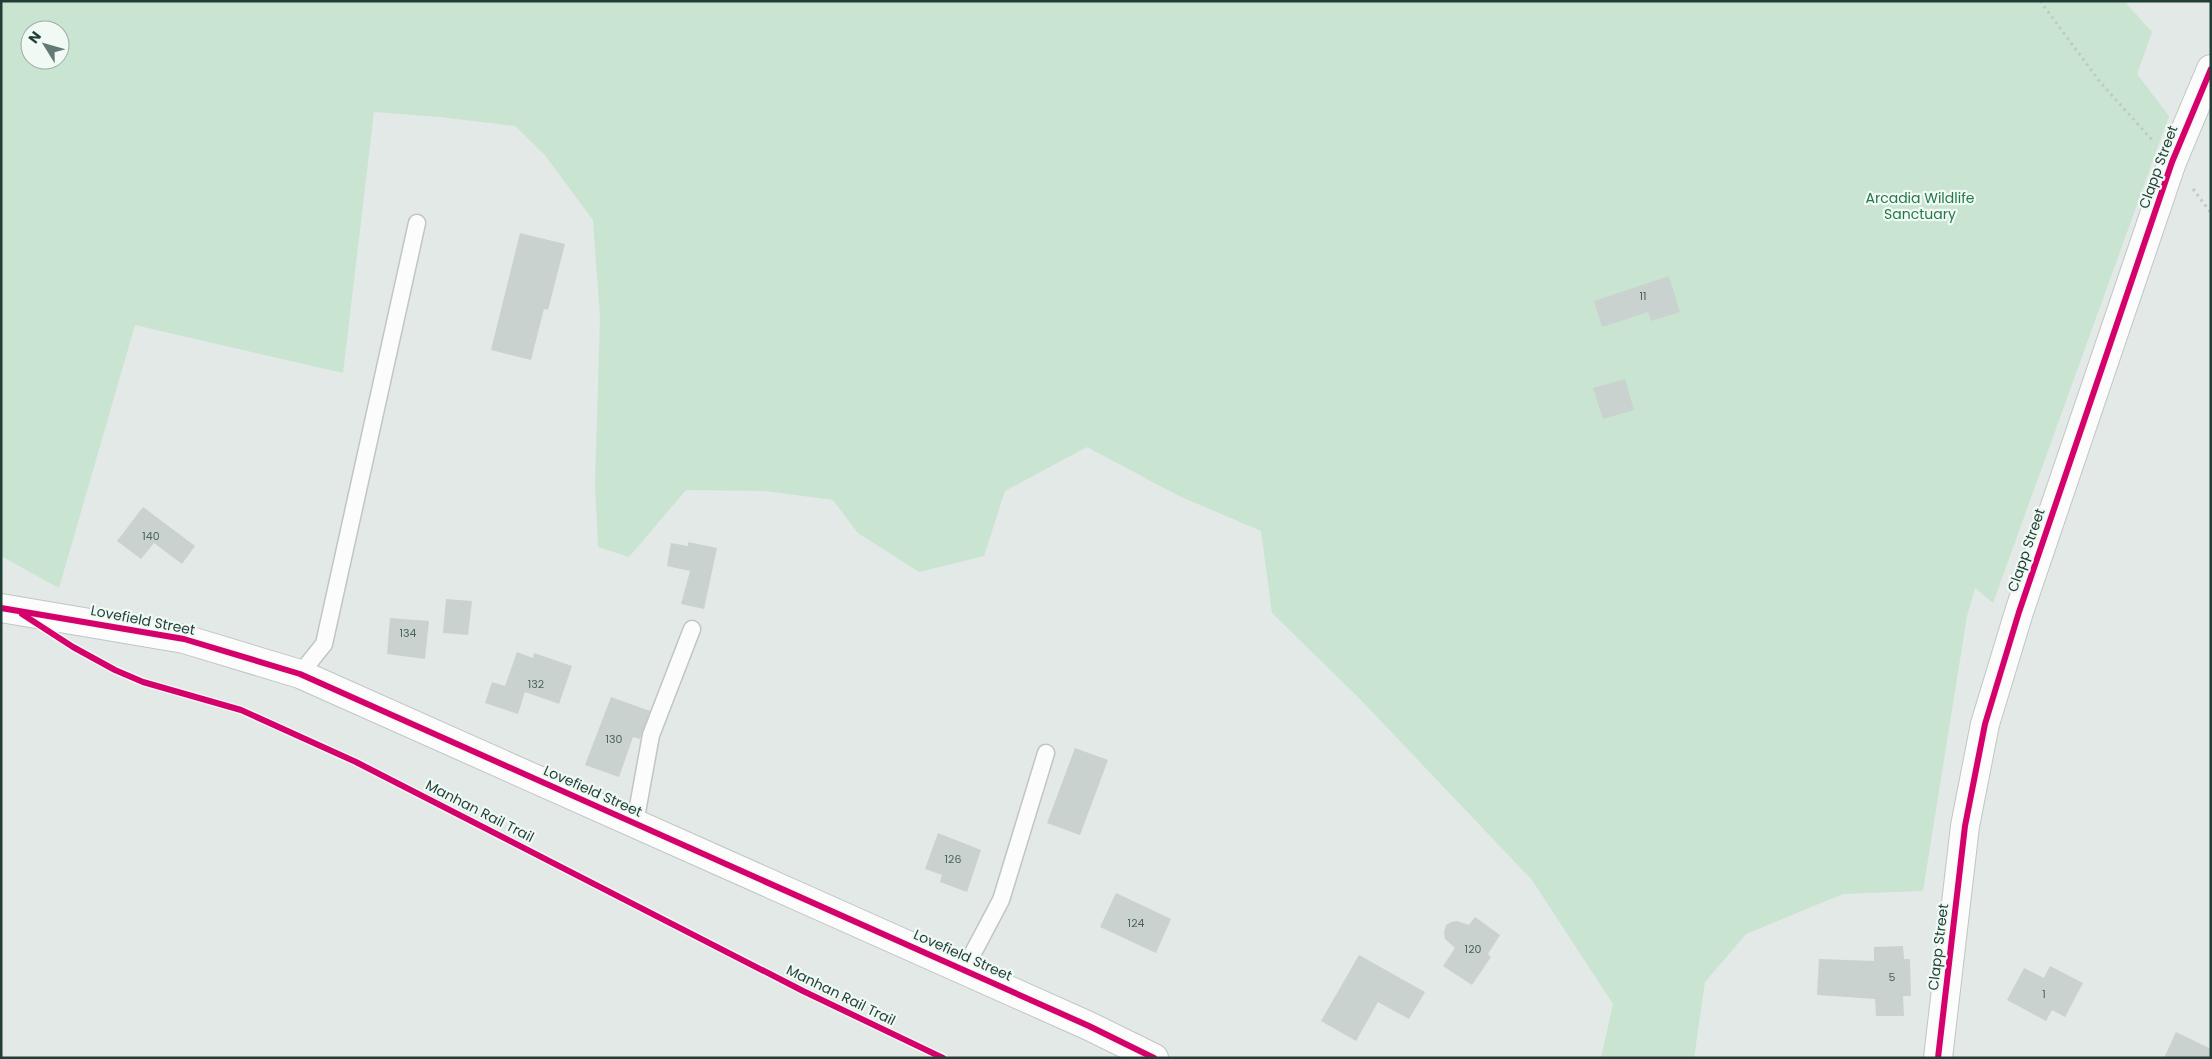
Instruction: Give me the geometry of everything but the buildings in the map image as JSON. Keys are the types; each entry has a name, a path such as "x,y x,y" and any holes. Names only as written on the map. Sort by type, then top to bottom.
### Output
{"street":[{"name":"Clapp Street","path":"1938,1058 1965,826 1985,724 2019,612 2172,162 2211,69"},
{"name":"Lovefield Street","path":"1,608 184,639 300,674 1090,1026 1154,1058"}],"lane":[{"path":"300,674 324,644 417,223"},
{"path":"635,823 651,735 692,629"},
{"path":"964,970 1001,900 1046,753"}],"path":[{"path":"2040,1 2100,82 2156,145"},
{"path":"2188,182 2211,213"}],"green space":[{"name":"Arcadia Wildlife Sanctuary","path":"1,1 2124,1 2152,32 2137,74 2169,116 1993,603 1975,588 1967,616 1923,891 1843,894 1746,934 1705,982 1694,1058 1601,1058 1613,1004 1532,880 1360,699 1272,613 1261,531 1179,496 1087,447 1005,491 984,556 919,572 858,533 833,500 766,491 686,490 629,557 598,547 595,485 600,317 593,220 544,154 515,126 440,117 374,112 343,373 135,325 59,588 1,556"}],"cycle path":[{"path":"1938,1058 1965,826 1985,724 2019,612 2172,162 2211,69"},
{"path":"1,608 184,639 300,674 1089,1026 1154,1058"},
{"name":"Manhan Rail Trail","path":"22,614 73,647 115,670 143,682 241,710 356,762 803,991 943,1058"}]}
